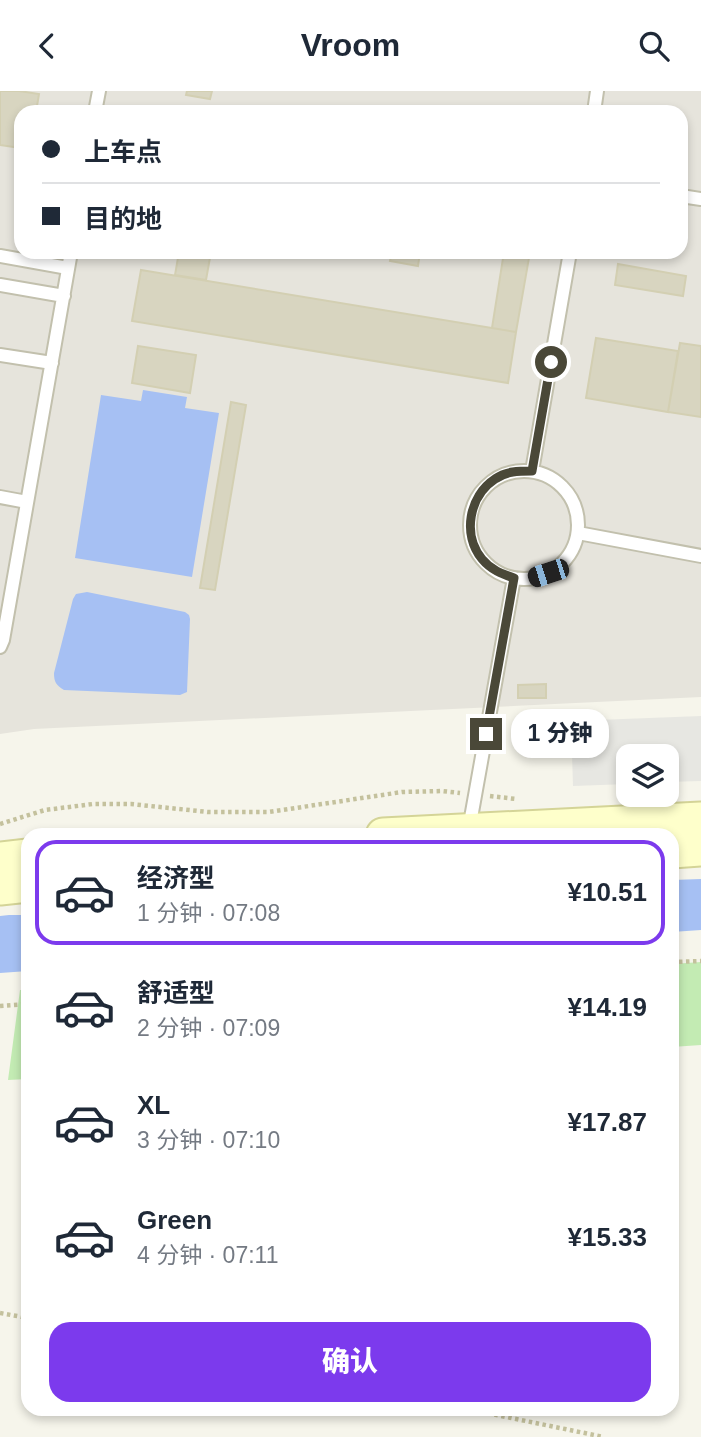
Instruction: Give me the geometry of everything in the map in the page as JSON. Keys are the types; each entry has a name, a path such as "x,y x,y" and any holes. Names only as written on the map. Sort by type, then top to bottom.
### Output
{"main road":[{"path":"552,828 701,819"},
{"path":"679,851 701,849"},
{"path":"0,859 21,857"},
{"path":"0,888 21,886"}],"lane":[{"path":"17,259 68,268"},
{"path":"0,647 4,640 70,259"},
{"path":"532,471 569,259"},
{"path":"0,285 64,296"},
{"path":"0,355 52,363"},
{"path":"513,471 532,471 548,476 562,486 572,500 578,516 578,533 567,557 548,573 532,578 514,578 497,572 482,560 473,544 470,525 472,507 482,491 496,478 513,471"},
{"path":"0,497 27,502"},
{"path":"578,533 701,556"},
{"path":"470,828 514,578"}],"path":[{"path":"0,824 45,810 93,804 131,804 208,812 270,812 402,792 442,791 524,800"},
{"path":"679,962 701,961"},
{"path":"0,1006 21,1004"},
{"path":"0,1313 21,1317"},
{"path":"501,1416 604,1437"}],"shaded area":[{"path":"0,91 701,91 701,697 34,729 0,734"},
{"path":"701,716 701,781 679,782 679,744 616,744 616,784 573,786 571,721"}],"green space":[{"path":"701,962 701,1045 679,1047 679,964"},
{"path":"20,990 21,990 21,1079 8,1080"}],"water":[{"path":"143,390 187,397 185,408 219,413 192,577 75,558 101,395 141,401"},
{"path":"87,592 189,615 187,692 180,695 64,690 57,685 54,673 73,599 76,594"},
{"path":"701,879 701,930 679,932 679,880"},
{"path":"21,915 21,972 0,973 0,916"}],"building":[{"path":"0,91 39,94 37,105 14,105 14,147 0,145"},
{"path":"187,91 212,91 210,99 186,95"},
{"path":"178,259 210,259 206,280 175,275"},
{"path":"390,259 419,259 418,266"},
{"path":"503,259 529,259 516,332 492,328"},
{"path":"618,264 686,276 683,296 615,285"},
{"path":"141,270 516,332 508,383 132,321"},
{"path":"596,338 678,351 668,412 586,398"},
{"path":"680,343 701,346 701,417 668,412"},
{"path":"138,346 196,355 190,393 132,383"},
{"path":"231,402 246,405 215,590 200,588"},
{"path":"546,684 546,698 518,698 518,685"}],"route":[{"path":"486,734 514,578 497,572 482,560 473,544 470,525 472,507 482,491 496,478 513,471 532,471 551,362"}]}
